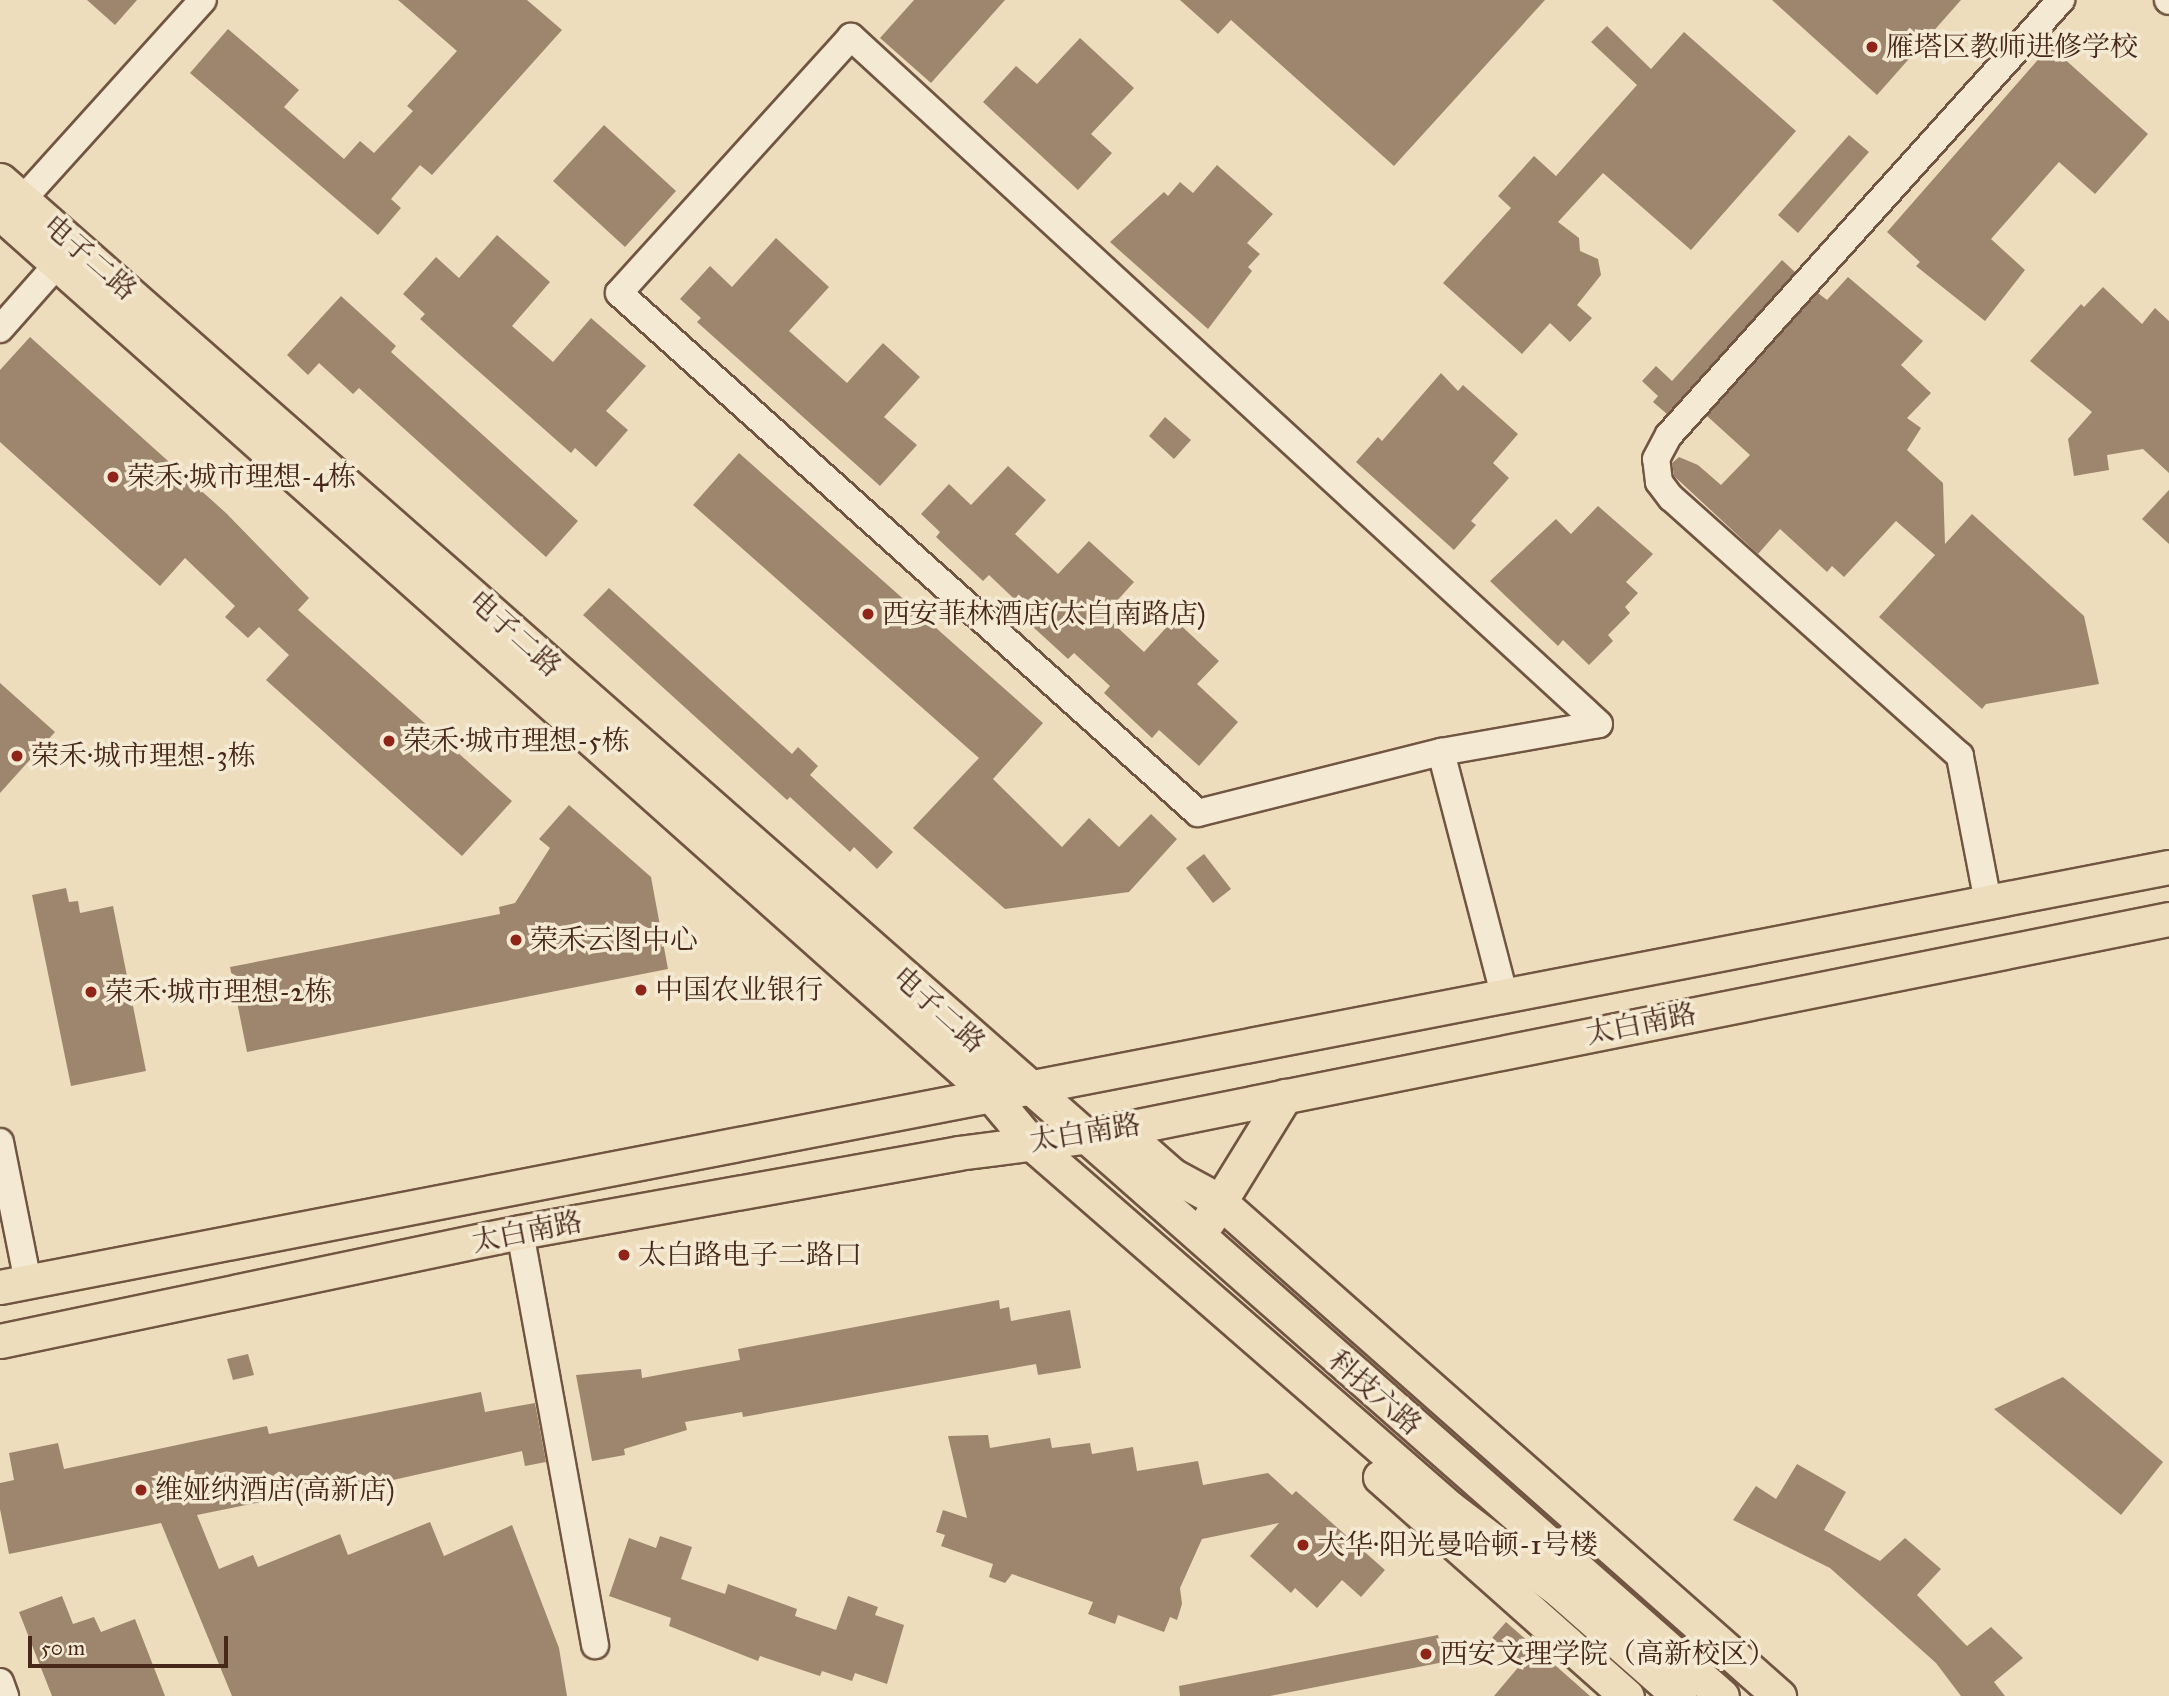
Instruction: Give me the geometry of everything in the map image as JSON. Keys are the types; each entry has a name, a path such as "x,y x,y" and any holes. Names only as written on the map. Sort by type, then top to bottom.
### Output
{"main road":[{"name":"电子二路","path":"8,197 67,254 991,1095"},
{"name":"电子二路","path":"67,254 1028,1089"},
{"name":"太白南路","path":"14,1285 2169,867"},
{"name":"太白南路","path":"0,1341 520,1232 1018,1144 1083,1137 2169,919"},
{"name":"科技六路","path":"1028,1089 1722,1696"},
{"name":"科技六路","path":"991,1095 1018,1144 1450,1507 1560,1591 1679,1696"},
{"path":"1200,1239 1217,1200 1285,1096"},
{"path":"1120,1129 1172,1175 1217,1200 1779,1696"},
{"path":"1018,1144 1628,1696"}],"street":[{"path":"8,197 203,0"},
{"path":"1988,902 1960,756 1671,498 1659,482 1656,459 1669,435 2061,0"},
{"path":"851,37 1599,724 1441,752 1198,813 620,293 851,37"},
{"path":"0,329 67,254"},
{"path":"1441,752 1505,997"},
{"path":"0,1142 14,1285"},
{"path":"520,1232 595,1645"},
{"path":"0,1682 5,1696"}],"building":[{"path":"87,0 137,0 115,25"},
{"path":"398,0 527,0 562,30 432,175 420,165 391,199 401,208 378,235 190,73 228,29 299,90 284,107 344,159 360,141 374,153 413,111 407,106 457,51"},
{"path":"914,0 1005,0 931,83 880,38"},
{"path":"1180,0 1545,0 1394,166 1231,20 1218,34"},
{"name":"雁塔区教师进修学校","path":"1772,0 1961,0 1877,95"},
{"path":"1607,26 1651,69 1684,32 1796,131 1691,250 1603,173 1558,222 1579,238 1580,251 1598,259 1601,275 1577,305 1592,318 1570,342 1550,323 1522,354 1443,283 1511,208 1498,196 1534,156 1556,176 1637,85 1591,42"},
{"path":"1080,38 1134,88 1091,134 1112,153 1078,190 983,102 1016,66 1037,84"},
{"path":"2050,46 2148,134 2095,194 2059,162 1991,239 2025,270 1985,321 1916,266 1920,262 1887,232"},
{"path":"604,125 676,191 625,247 553,181"},
{"path":"1849,135 1869,152 1798,233 1778,215"},
{"path":"1217,165 1273,214 1247,243 1260,254 1248,267 1252,271 1208,329 1110,242 1164,192 1168,196 1180,182 1193,193"},
{"path":"497,235 550,282 512,326 553,362 591,318 646,366 606,411 628,430 596,467 575,448 571,453 459,354 420,319 425,314 403,294 436,257 459,278"},
{"path":"776,238 829,287 789,331 847,383 883,343 920,377 884,417 917,445 880,486 697,322 701,318 680,299 710,266 732,287"},
{"path":"1782,260 1795,272 1667,414 1653,402 1658,396 1642,381 1656,366 1672,381"},
{"path":"1848,277 1923,341 1901,365 1931,393 1907,418 1921,428 1907,450 1943,483 1945,544 1972,514 2084,616 2099,684 1986,704 1982,709 1879,617 1935,555 1896,521 1844,577 1832,566 1827,572 1780,529 1758,554 1674,476 1672,463 1679,457 1698,465 1721,485 1750,455 1707,416 1818,293 1827,300"},
{"path":"2103,287 2142,324 2155,308 2169,321 2169,473 2143,449 2107,455 2109,470 2074,476 2068,439 2092,412 2030,361 2081,304 2084,307"},
{"path":"341,296 396,346 391,352 578,521 546,557 359,388 353,394 319,363 308,375 287,355"},
{"path":"30,337 226,513 309,598 298,610 512,801 462,856 266,680 289,655 259,627 248,638 225,617 235,606 185,558 160,586 0,442 0,370"},
{"path":"1441,373 1458,391 1463,385 1518,434 1493,463 1509,478 1471,521 1476,525 1454,550 1356,462 1378,437 1382,441"},
{"path":"1165,417 1191,440 1174,459 1149,436"},
{"name":"西安菲林酒店(太白南路店)","path":"739,453 1043,723 993,779 1062,847 1089,818 1119,847 1151,814 1177,839 1129,892 1005,909 913,828 979,758 693,505"},
{"path":"1008,466 1046,500 1015,534 1058,574 1089,541 1134,582 1104,615 1144,652 1174,619 1219,661 1197,684 1238,722 1199,766 1159,730 1152,738 1104,693 1110,686 1074,653 1068,659 1020,615 1025,609 989,575 983,581 936,537 940,532 921,514 949,484 971,505"},
{"path":"2169,490 2169,544 2142,519"},
{"path":"1598,506 1653,554 1626,582 1638,593 1625,607 1630,613 1608,635 1613,641 1589,665 1563,640 1558,646 1490,581 1556,519 1571,534"},
{"path":"609,588 792,754 798,747 818,766 810,775 893,852 877,869 854,847 850,852 790,797 787,800 583,615"},
{"name":"荣禾·城市理想-3栋","path":"0,683 55,732 0,793"},
{"name":"荣禾云图中心","path":"569,805 651,877 668,969 247,1052 230,967 500,914 499,907 515,903 550,848 539,839"},
{"path":"1204,854 1231,889 1213,903 1186,868"},
{"name":"荣禾·城市理想-2栋","path":"66,888 69,902 78,901 80,913 113,906 146,1071 71,1086 32,895"},
{"path":"999,1300 1000,1309 1009,1307 1011,1321 1070,1310 1081,1368 1038,1375 1036,1364 743,1417 742,1412 685,1422 687,1430 624,1449 625,1455 592,1461 576,1375 641,1369 642,1378 740,1360 738,1349"},
{"path":"248,1354 254,1375 233,1380 227,1359"},
{"path":"2063,1377 2163,1462 2121,1515 1994,1409"},
{"path":"481,1392 485,1412 535,1403 546,1462 525,1466 522,1451 353,1489 316,1496 315,1491 197,1515 219,1569 253,1555 258,1567 340,1534 348,1555 430,1522 444,1556 512,1525 559,1648 567,1696 232,1696 161,1523 9,1554 0,1509 0,1483 14,1480 9,1453 58,1443 64,1469 267,1426 269,1434"},
{"path":"988,1435 990,1448 1050,1438 1052,1448 1090,1443 1092,1454 1133,1447 1137,1471 1198,1461 1203,1485 1268,1473 1292,1495 1296,1491 1385,1570 1361,1597 1342,1580 1317,1608 1295,1588 1291,1593 1250,1556 1279,1523 1202,1539 1180,1588 1182,1604 1177,1620 1170,1617 1164,1632 1118,1615 1115,1624 1088,1614 1093,1602 1012,1574 1005,1583 989,1577 993,1564 941,1546 945,1535 936,1532 943,1510 967,1518 948,1436"},
{"path":"1797,1464 1846,1492 1824,1530 1880,1561 1905,1538 1941,1569 1917,1595 1967,1646 1991,1627 2023,1658 1994,1682 2005,1696 1961,1696 1936,1663 1830,1568 1733,1520 1756,1486 1776,1499"},
{"path":"660,1536 692,1547 681,1579 725,1594 728,1584 797,1609 795,1616 836,1630 848,1596 878,1607 875,1615 904,1625 887,1684 855,1673 852,1681 822,1671 820,1676 760,1656 758,1661 669,1626 671,1618 609,1596 629,1538 656,1548"},
{"path":"62,1596 73,1624 94,1617 101,1632 135,1619 165,1696 52,1696 19,1612"},
{"path":"1506,1622 1590,1696 1494,1696 1521,1664 1492,1638"},
{"path":"1438,1635 1444,1662 1270,1696 1180,1696 1179,1686"}],"place":[{"name":"雁塔区教师进修学校","path":"1872,47"},
{"name":"荣禾·城市理想-4栋","path":"113,477"},
{"name":"西安菲林酒店(太白南路店)","path":"868,614"},
{"name":"荣禾·城市理想-5栋","path":"389,741"},
{"name":"荣禾·城市理想-3栋","path":"17,756"},
{"name":"荣禾云图中心","path":"516,940"},
{"name":"中国农业银行","path":"641,990"},
{"name":"荣禾·城市理想-2栋","path":"91,992"},
{"name":"太白路电子二路口","path":"624,1255"},
{"name":"维娅纳酒店(高新店)","path":"141,1490"},
{"name":"大华·阳光曼哈顿-1号楼","path":"1303,1545"},
{"name":"西安文理学院（高新校区）","path":"1426,1654"}]}
